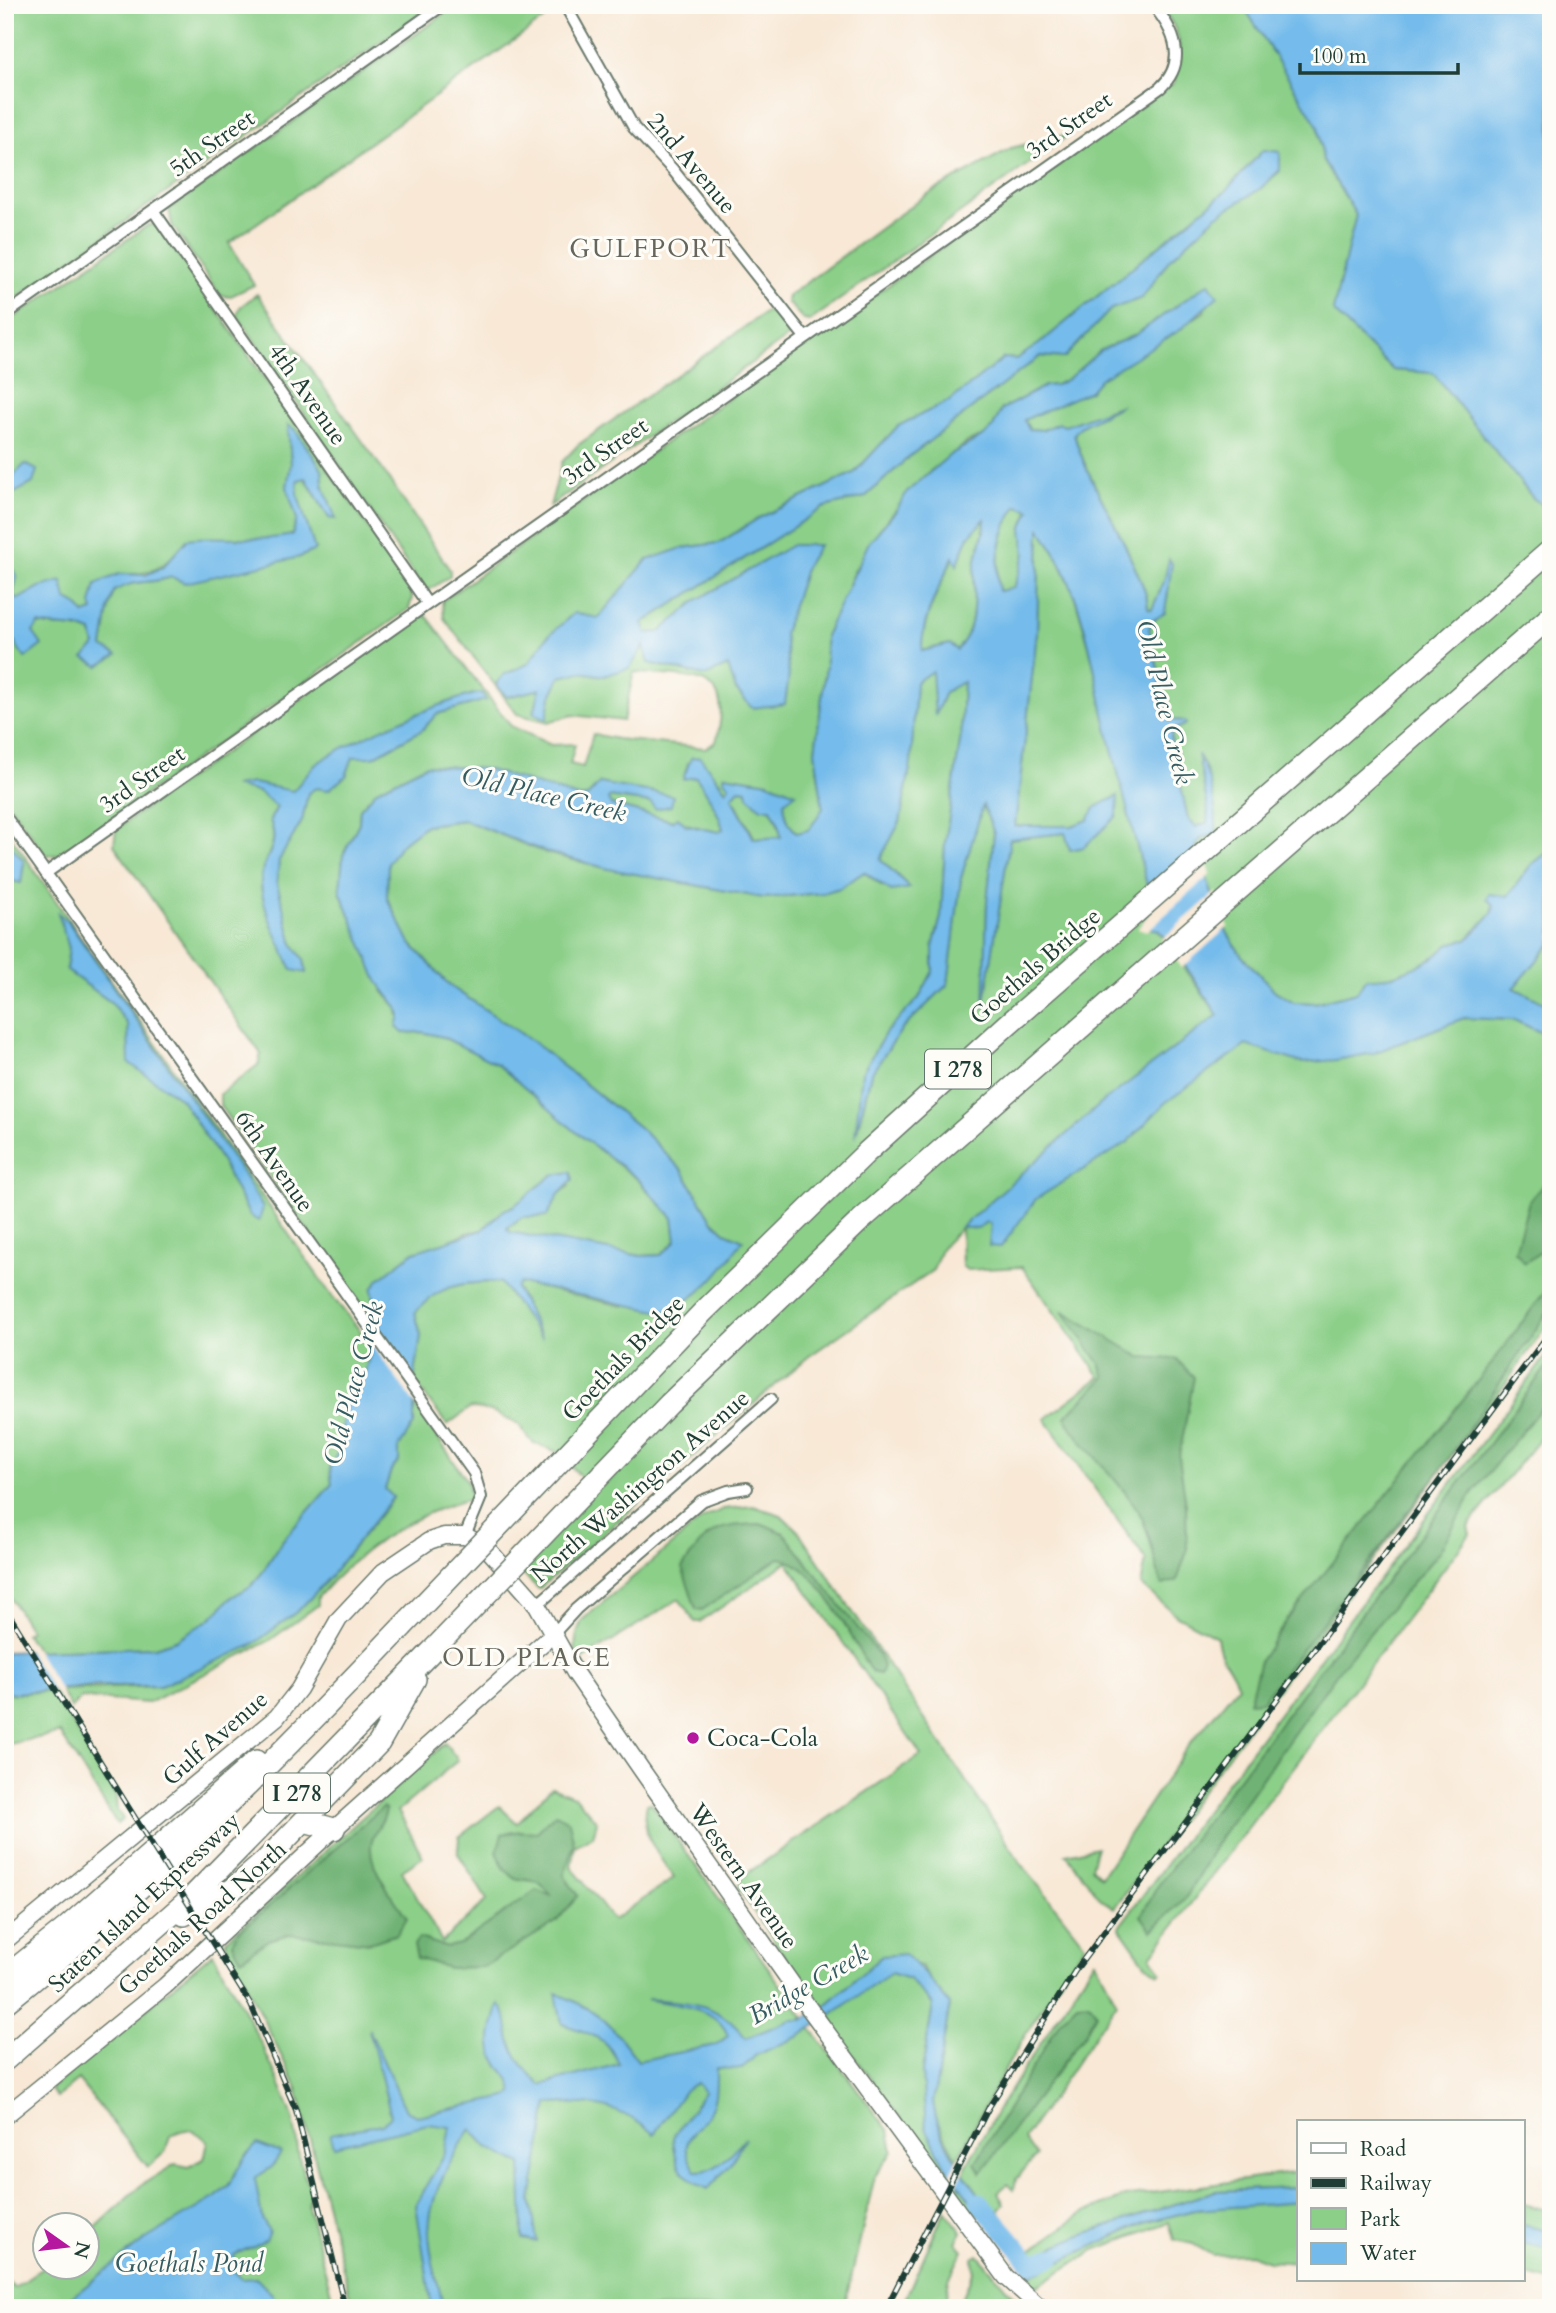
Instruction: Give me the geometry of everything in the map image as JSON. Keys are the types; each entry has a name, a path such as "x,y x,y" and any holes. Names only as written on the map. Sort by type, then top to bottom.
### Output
{"highway":[{"name":"Goethals Bridge","path":"402,1627 694,1321 857,1161 1007,1025 1551,550"},
{"name":"I 278","path":"429,1654 660,1413 861,1220 1551,615"},
{"name":"Staten Island Expressway","path":"5,2003 134,1894 299,1735 402,1627"},
{"name":"Staten Island Expressway","path":"5,2060 160,1926 272,1818 429,1654"},
{"path":"160,1926 244,1881 304,1821 379,1743 429,1654"},
{"path":"5,1977 66,1928 276,1742 299,1735"},
{"path":"304,1821 334,1829"}],"street":[{"name":"5th Street","path":"5,315 443,5"},
{"name":"2nd Avenue","path":"565,5 616,100 635,128 673,170 804,336"},
{"name":"3rd Street","path":"46,873 804,336 1160,88 1175,70 1177,56 1170,30 1153,5"},
{"name":"4th Avenue","path":"153,211 427,603"},
{"name":"6th Avenue","path":"5,816 474,1473 480,1486 481,1497 465,1536"},
{"name":"North Washington Avenue","path":"537,1605 771,1399"},
{"name":"Goethals Road North","path":"5,2116 165,1986 334,1829 554,1633 576,1609 701,1501 718,1493 747,1488"},
{"name":"Gulf Avenue","path":"5,1941 277,1717 299,1689 332,1629 373,1581 429,1541 451,1535 465,1536"},
{"name":"Western Avenue","path":"465,1536 485,1546 537,1605 575,1673 811,2011 1006,2277 1041,2308"}],"green space":[{"path":"5,5 433,5 5,306"},
{"path":"457,5 555,5 554,12 229,243 254,285 229,297 220,295 172,225 169,209"},
{"path":"1159,5 1243,5 1318,126 1323,161 1356,215 1333,311 1393,370 1433,373 1533,498 1551,511 1551,850 1531,865 1508,896 1494,905 1492,913 1467,940 1449,945 1407,971 1391,976 1366,978 1357,992 1315,1003 1294,1002 1275,991 1241,955 1222,924 1196,845 1216,818 1206,769 1199,756 1208,809 1207,823 1195,827 1188,819 1171,740 1172,731 1185,725 1184,721 1169,720 1149,628 1166,604 1169,586 1164,582 1152,609 1148,608 1141,582 1085,465 1074,433 1081,426 1119,406 1065,426 1058,423 1043,430 1029,429 1024,419 1090,391 1100,379 1204,312 1209,284 1135,335 1101,350 1068,379 1056,385 1045,386 1002,409 993,427 984,436 968,442 924,476 879,530 853,573 846,595 825,636 826,666 815,751 823,809 809,830 798,833 787,819 784,802 795,793 768,782 725,775 732,797 739,789 755,794 768,806 777,820 781,837 755,839 736,803 713,773 688,763 684,778 696,777 704,789 721,822 723,829 718,832 611,805 607,800 609,797 651,803 651,791 640,792 600,783 587,797 581,798 486,769 426,765 377,790 360,809 359,823 343,855 340,891 383,991 397,1007 403,1033 422,1032 443,1037 497,1064 576,1132 637,1179 673,1218 676,1241 661,1255 641,1256 510,1233 507,1228 522,1217 547,1216 559,1194 569,1186 553,1175 514,1206 504,1210 482,1230 466,1233 438,1246 372,1289 380,1333 220,1106 220,1094 258,1065 261,1054 114,845 116,829 419,616 425,615 511,726 551,745 575,744 570,764 583,767 593,734 705,748 716,742 721,718 720,701 714,689 704,682 690,678 634,672 623,721 572,715 548,722 517,714 444,618 442,601 1174,83 1179,61 1179,42 1167,15","holes":["1263,150 1280,153 1280,171 1260,189 1216,216 1169,260 1142,298 1111,309 1064,358 1041,356 910,456 865,497 825,507 643,623 647,633 660,632 697,600 818,546 806,566 784,633 789,675 736,690 728,666 705,676 649,663 644,645 604,676 581,672 560,677 551,696 547,718 535,709 540,689 507,697 503,675 528,664 598,618 682,548 719,543 759,518 854,473 898,426 951,400 1004,358 1016,359 1039,344 1226,191","472,694 485,700 437,714 422,730 373,757 353,757 346,776 328,790 316,787 308,793 302,821 279,860 277,884 293,944 304,960 306,972 292,969 268,915 262,893 262,874 273,839 270,820 277,807 258,792 236,786 253,783 293,792 314,766 391,726"]},
{"path":"1070,134 810,321 804,320 787,302 788,296 926,195 1011,148"},
{"path":"157,224 410,587 412,598 409,609 60,855 46,855 5,799 5,620 14,645 39,624 92,632 95,646 103,647 114,591 122,587 300,557 315,550 297,493 298,480 305,478 329,518 335,519 323,485 322,469 288,426 291,463 287,487 297,519 292,535 271,540 188,539 173,556 152,571 119,574 94,612 84,614 78,606 40,587 17,600 13,594 17,576 5,559 5,498 13,495 14,475 5,476 5,324 148,225"},
{"path":"257,294 376,460 450,570 450,576 429,590 424,589 237,315 240,307"},
{"path":"767,311 773,313 789,330 788,337 550,506 562,462 578,445"},
{"path":"1017,506 1030,509 1022,529 1025,554 1014,588 999,591 1000,547"},
{"path":"985,518 975,566 973,611 969,631 957,650 950,644 921,651 929,614 954,556 957,564 969,536"},
{"path":"1040,528 1073,591 1089,646 1158,930 1218,1015 1420,1033 1464,1018 1514,1020 1551,1037 1551,1319 1114,1908 1102,1900 1066,1854 1097,1847 1091,1867 1101,1877 1188,1746 1238,1686 1223,1658 1217,1637 1177,1616 1141,1585 1146,1560 1045,1419 1100,1377 1022,1267 967,1270 962,1266 961,1228 942,1247 933,1270 808,1357 539,1589 518,1570 594,1492 560,1453 533,1443 518,1424 491,1411 470,1408 447,1425 414,1381 421,1335 415,1313 443,1290 464,1284 500,1282 540,1335 516,1287 520,1283 623,1306 726,1263 742,1240 725,1232 712,1220 682,1170 641,1129 532,1041 450,986 410,943 387,898 388,863 400,845 426,825 464,820 546,853 609,869 764,898 822,893 840,888 864,872 882,886 909,887 880,859 900,822 911,762 916,682 933,670 935,714 945,692 963,681 961,735 945,844 941,917 933,947 933,971 919,998 886,1032 862,1073 857,1131 871,1074 902,1029 948,984 961,878 983,804 994,833 987,902 985,1000 1010,838 1065,833 1117,816 1117,797 1096,807 1088,820 1072,826 1015,827 1037,633"},
{"path":"5,828 334,1299 372,1345 365,1372 345,1404 339,1451 330,1467 332,1484 282,1541 251,1586 232,1597 210,1619 176,1640 155,1647 37,1651 26,1634 30,1630 5,1589 5,879 21,883 24,862 5,839","holes":["59,915 69,923 263,1208 250,1216 219,1157 181,1099 130,1063 128,1025 112,1003 66,970 69,948"]},
{"path":"1551,944 1551,1006 1513,988"},
{"path":"1551,1176 1551,1244 1525,1263 1515,1251 1529,1201"},
{"path":"1551,1283 1551,1307 1448,1460 1262,1701 1249,1702 1260,1661 1287,1620 1492,1363"},
{"path":"1062,1310 1141,1357 1176,1359 1194,1377 1179,1457 1186,1505 1187,1551 1177,1581 1162,1585 1147,1529 1139,1512 1065,1417 1105,1377 1100,1364"},
{"path":"1551,1350 1551,1425 1468,1526 1470,1534 1151,1956 1161,1972 1159,1974 1145,1964 1119,1927"},
{"path":"1551,1361 1551,1396 1473,1492 1439,1552 1342,1666 1220,1837 1187,1896 1152,1931 1141,1916 1157,1887"},
{"path":"413,1402 468,1482 471,1499 406,1524 368,1549 318,1597 318,1605 269,1641 148,1703 81,1698 71,1708 60,1690 160,1686 203,1666 299,1610 329,1578 393,1498 385,1489 391,1470 399,1461 399,1447 414,1424"},
{"path":"753,1506 781,1515 799,1532 1021,1863 1085,1945 1016,2050 957,2160 935,2118 933,2102 950,2004 933,1986 921,1966 882,1956 825,2006 818,2006 738,1888 742,1877 921,1755 787,1562 700,1622 695,1622 679,1599 581,1660 589,1673 587,1677 579,1663 575,1643 582,1620 702,1519 723,1509"},
{"path":"763,1524 784,1533 878,1654 883,1666 880,1674 871,1672 821,1588 793,1563 779,1558 702,1610 696,1609 682,1568 691,1555 707,1537 724,1528"},
{"path":"53,1691 116,1796 117,1810 123,1819 117,1824 60,1733 5,1745 5,1694"},
{"path":"445,1743 458,1760 398,1811 423,1857 402,1871 442,1942 487,1900 458,1853 459,1837 499,1806 517,1823 552,1787 576,1797 597,1822 593,1836 575,1846 571,1866 613,1920 674,1878 656,1852 648,1834 645,1814 647,1804 651,1803 804,2018 798,2020 805,2031 811,2028 889,2131 893,2151 875,2176 844,2308 353,2308 297,2088 225,1941"},
{"path":"383,1807 385,1814 373,1836 371,1850 382,1880 407,1918 397,1934 370,1943 290,1934 268,1940 241,1959 232,1942 239,1932"},
{"path":"555,1813 569,1822 574,1843 564,1875 578,1896 556,1922 483,1967 449,1968 417,1958 414,1945 419,1938 447,1947 460,1944 536,1890 552,1896 539,1882 514,1878 504,1868 497,1852 502,1834 537,1832"},
{"path":"213,1953 264,2049 290,2109 302,2169 311,2186 308,2207 335,2308 5,2308 5,2278 14,2288 32,2276 32,2282 102,2282 102,2222 140,2186 175,2164 189,2167 204,2159 208,2142 195,2132 181,2131 170,2136 165,2152 148,2167 78,2080 57,2097 50,2089"},
{"path":"1095,1960 1117,2003 1024,2139 1036,2156 1016,2179 1014,2190 1008,2184 998,2192 1004,2204 999,2210 1005,2224 1001,2223 963,2172 1001,2104"},
{"path":"891,1973 909,1979 933,2005 922,2072 944,2164 983,2218 971,2211 842,2041 829,2014"},
{"path":"1089,2003 1096,2013 1084,2035 981,2173 975,2163 1061,2020 1077,2004"},
{"path":"1297,2172 1297,2188 1215,2191 1078,2236 1029,2258 1031,2250 1085,2212 1124,2197"},
{"path":"1297,2202 1297,2263 1269,2261 1250,2254 1212,2255 1193,2244 1174,2240 1169,2222 1095,2250 1034,2288 1028,2281 1028,2276 1144,2223 1195,2210"},
{"path":"1524,2204 1551,2211 1551,2232 1524,2225"},
{"path":"945,2210 962,2232 956,2242 963,2250 949,2279 944,2308 901,2308"},
{"path":"1524,2243 1551,2249 1551,2281 1524,2274"},
{"path":"978,2255 1023,2308 958,2308 974,2270 973,2258"}],"water":[{"path":"1243,5 1551,5 1551,511 1533,498 1433,373 1393,370 1333,311 1356,215 1323,160 1318,126"},
{"path":"1263,150 1280,152 1280,170 1260,189 1216,216 1169,260 1142,298 1111,309 1064,358 1041,356 910,456 865,497 825,507 643,623 647,633 660,632 697,600 792,545 819,545 806,566 784,633 789,675 785,704 752,708 736,690 728,666 705,676 649,663 644,646 630,668 604,676 581,672 560,677 551,696 547,719 534,713 540,689 507,697 496,684 503,675 528,664 547,637 574,613 598,618 647,560 682,548 719,543 759,518 854,473 898,426 951,400 1004,358 1016,359 1039,344 1226,191"},
{"name":"Old Place Creek","path":"1209,283 1218,296 1180,330 1100,379 1090,391 1024,420 1029,429 1043,430 1058,423 1065,426 1122,405 1081,426 1074,434 1085,466 1141,582 1148,608 1152,609 1164,582 1169,559 1172,563 1165,613 1152,621 1149,628 1169,720 1185,721 1186,724 1172,731 1171,740 1188,819 1196,827 1207,823 1208,809 1198,754 1212,792 1216,834 1202,838 1196,845 1222,924 1241,955 1275,991 1294,1002 1315,1003 1357,992 1366,978 1391,976 1407,971 1449,945 1467,940 1492,913 1494,905 1487,899 1489,894 1508,896 1531,865 1551,850 1551,944 1514,988 1551,1006 1551,1037 1514,1020 1464,1018 1374,1053 1336,1060 1302,1063 1246,1045 1165,1103 1128,1142 1036,1199 1001,1247 989,1246 991,1224 986,1222 978,1229 961,1227 1104,1101 1218,1015 1169,941 1158,930 1141,926 1153,907 1110,741 1086,631 1068,578 1040,529 1037,633 1015,826 1072,826 1088,820 1096,807 1118,796 1117,816 1084,847 1070,850 1065,833 1010,839 984,1008 987,902 994,833 983,805 961,878 948,984 902,1029 871,1074 855,1137 862,1073 886,1032 919,998 933,971 933,947 941,917 945,844 961,735 963,682 945,692 935,716 932,671 916,682 911,763 900,822 880,859 910,888 891,891 864,872 840,888 822,893 764,898 609,869 546,852 464,820 426,825 400,845 388,863 387,898 410,943 450,986 532,1041 641,1129 682,1170 712,1220 725,1232 743,1240 718,1274 698,1293 662,1312 520,1283 516,1288 542,1339 500,1282 464,1284 433,1296 415,1313 421,1335 414,1381 414,1424 399,1447 399,1461 391,1470 385,1489 393,1497 329,1578 299,1610 251,1646 160,1686 97,1686 5,1694 5,1652 155,1647 176,1640 210,1619 232,1597 251,1586 282,1541 332,1484 330,1467 339,1451 345,1404 365,1372 372,1345 380,1333 372,1289 379,1279 414,1252 482,1230 504,1210 514,1206 553,1175 571,1172 573,1180 559,1194 547,1216 522,1217 507,1228 510,1232 641,1256 661,1255 676,1241 673,1218 638,1179 576,1132 497,1064 443,1037 422,1032 403,1033 397,1027 400,1015 397,1007 377,981 340,891 343,855 359,823 360,809 377,790 426,765 486,769 581,798 587,797 600,783 673,796 671,806 655,809 651,803 609,797 608,800 611,805 672,821 678,817 686,825 718,832 723,829 721,822 700,783 696,777 683,779 691,758 700,757 726,791 729,785 723,779 725,775 768,782 796,793 784,802 787,819 797,833 809,830 823,808 815,751 826,666 825,636 869,542 896,511 907,492 951,454 984,436 993,427 1002,409 1045,386 1056,385 1068,379 1101,350 1135,335","holes":["1017,506 1030,510 1022,529 1025,554 1014,588 999,591 997,569 1000,547","985,519 976,561 969,631 957,650 950,644 922,651 932,602 953,557 957,565 969,536","739,789 747,790 748,796 761,808 771,808 779,824 781,837 754,839 732,797"]},
{"path":"288,425 295,430 322,469 323,485 336,519 329,518 306,478 298,480 297,493 315,550 300,557 185,583 172,577 129,584 114,591 103,647 117,655 99,666 84,658 95,646 92,632 72,627 39,624 33,632 42,645 25,658 17,647 8,623 5,559 17,576 13,594 17,600 40,587 62,581 66,599 78,606 84,614 93,611 91,604 96,584 119,574 146,575 163,567 188,539 292,535 297,519 287,487 291,463"},
{"path":"25,464 37,470 33,483 5,498 5,476 14,475"},
{"path":"482,693 486,700 437,714 422,730 373,757 353,757 346,776 328,790 316,788 308,793 302,821 279,860 277,884 293,944 304,960 306,973 292,970 268,915 262,893 262,874 274,839 270,820 277,807 258,792 234,786 253,783 293,791 314,766 346,746 421,712"},
{"path":"5,839 24,861 21,883 5,879"},
{"path":"58,913 69,923 243,1174 263,1208 259,1221 250,1216 219,1157 181,1099 129,1063 128,1025 112,1003 66,970 69,948"},
{"path":"904,1954 923,1971 950,2004 933,2102 942,2135 950,2151 1001,2223 983,2218 944,2164 926,2128 922,2072 933,2005 909,1979 891,1973 800,2036 756,2055 742,2069 716,2068 716,2091 712,2108 689,2139 687,2146 690,2161 696,2171 711,2169 724,2161 745,2138 730,2165 708,2189 685,2175 678,2163 673,2137 704,2092 697,2083 685,2090 654,2134 629,2117 605,2107 548,2104 531,2200 537,2242 523,2239 521,2164 487,2147 471,2129 440,2183 431,2213 431,2252 444,2308 432,2308 416,2205 445,2153 450,2127 428,2124 334,2146 330,2134 382,2124 391,2116 369,2029 406,2111 417,2116 507,2097 513,2093 508,2077 492,2052 492,2032 499,2004 507,2021 515,2053 541,2085 619,2064 603,2041 562,2024 556,1993 584,2006 603,2019 638,2061 715,2045 728,2036 715,2018 705,2013 694,2008 647,1999 690,2003 714,2010 746,2038 791,2020 802,2020 825,2006 882,1956"},
{"name":"Goethals Pond","path":"257,2144 281,2153 272,2167 255,2178 262,2219 269,2231 265,2241 234,2255 233,2270 242,2279 256,2278 273,2295 274,2308 58,2308 91,2282 102,2282 102,2274 146,2239 216,2197 228,2186 244,2158"},
{"path":"1297,2188 1297,2202 1195,2210 1144,2223 1028,2276 1029,2258 1078,2236 1215,2191"},
{"path":"1524,2225 1551,2232 1551,2249 1524,2243"}],"pier":[{"path":"1200,846 1210,875 1147,931 1138,928"},
{"path":"1216,892 1228,927 1182,968 1162,939"},
{"path":"380,1333 417,1385 416,1406 370,1342"},
{"path":"26,1648 35,1648 62,1693 55,1694"},
{"path":"959,2157 965,2168 956,2186 949,2176"}],"waterway":[{"name":"Bridge Creek","path":"979,2202 1031,2263 1052,2257"}],"railway":[{"path":"886,2308 989,2107 1075,1971 1551,1331"},
{"path":"5,1608 251,2005 296,2110 345,2308"}],"place":[{"name":"Coca-Cola","path":"693,1738"}],"district":[{"name":"GULFPORT","path":"651,248"},
{"name":"OLD PLACE","path":"527,1657"}]}
